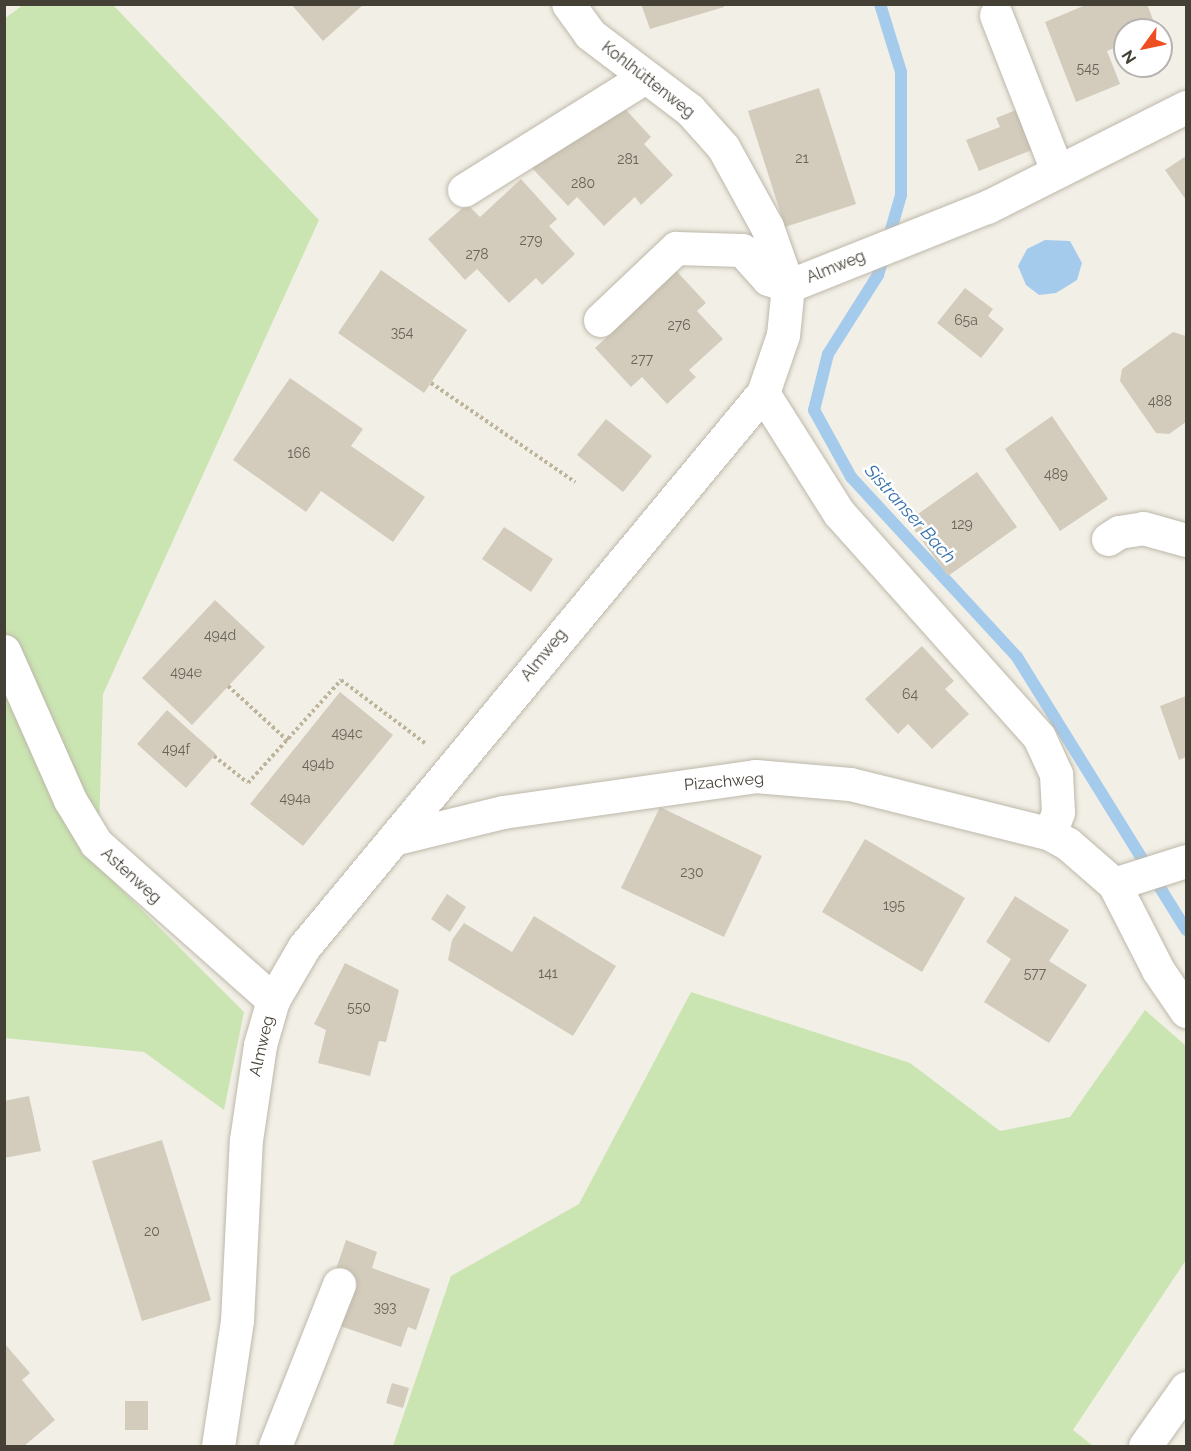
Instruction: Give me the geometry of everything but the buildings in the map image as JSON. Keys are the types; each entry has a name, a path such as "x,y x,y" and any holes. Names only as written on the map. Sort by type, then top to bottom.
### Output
{"street":[{"name":"Kohlhüttenweg","path":"568,4 590,34 690,110 723,147 767,227 788,286"},
{"path":"996,15 1057,171"},
{"path":"464,190 645,76"},
{"name":"Almweg","path":"218,1446 237,1321 246,1140 260,1046 273,1000 304,947 397,838 763,393 783,335 788,286 987,207 1186,107"},
{"path":"600,320 676,248 742,250 768,279 788,286"},
{"path":"763,393 839,513 1039,737 1056,774 1058,812 1050,834"},
{"path":"1108,539 1119,532 1143,528 1186,540"},
{"name":"Astenweg","path":"4,651 70,800 96,843 273,1000"},
{"name":"Pizachweg","path":"397,838 503,812 755,776 850,784 1050,834 1123,881 1158,970 1186,1011"},
{"path":"1123,881 1176,865"},
{"path":"275,1446 339,1284"},
{"path":"1145,1446 1186,1388"}],"path":[{"path":"431,383 575,482"},
{"path":"214,756 248,783 341,680 455,766"},
{"path":"228,687 288,741"}],"green space":[{"path":"23,5 113,5 319,220 103,694 98,866 244,1012 224,1110 144,1052 5,1038 4,19"},
{"path":"691,992 910,1063 1000,1131 1070,1117 1145,1010 1186,1046 1186,1260 1073,1430 1093,1446 393,1446 451,1276 579,1204"}],"water":[{"path":"1045,240 1070,241 1082,263 1077,280 1056,293 1039,295 1026,285 1018,266 1027,249"}],"waterway":[{"name":"Sistranser Bach","path":"880,4 901,72 901,195 878,275 828,354 814,410 851,477 1017,657 1186,930"}]}
